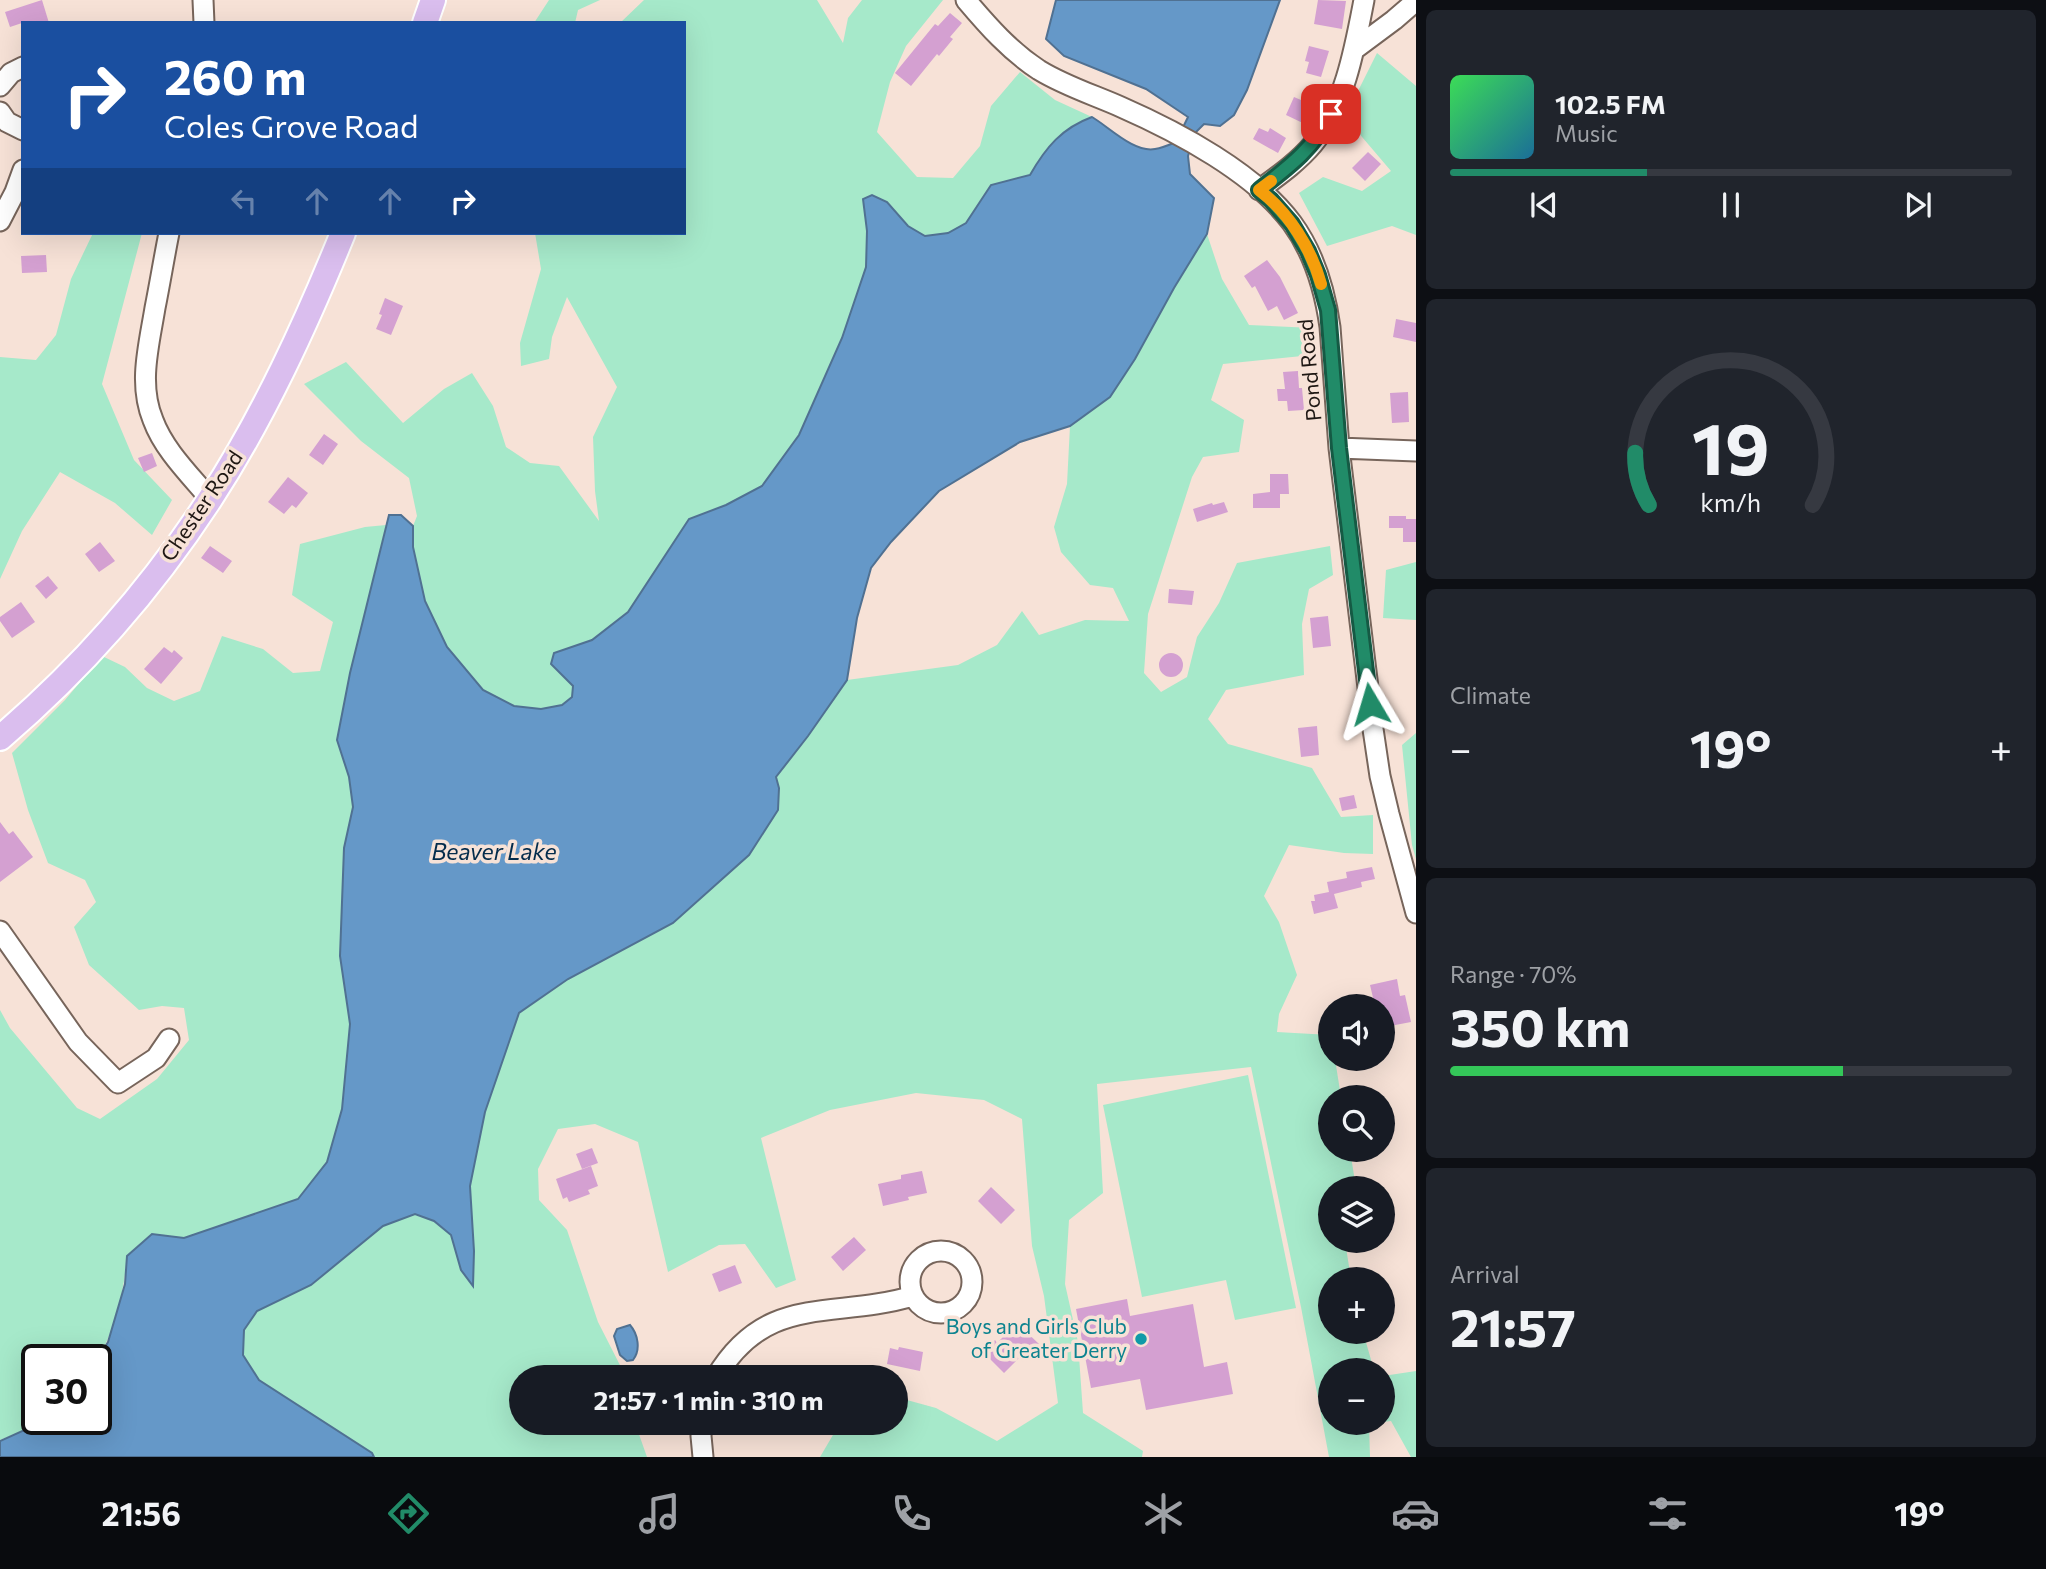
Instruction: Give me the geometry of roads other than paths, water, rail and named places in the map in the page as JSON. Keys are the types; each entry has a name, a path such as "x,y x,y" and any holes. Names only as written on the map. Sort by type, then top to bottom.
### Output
{"main road":[{"path":"426,21 433,0"},
{"name":"Chester Road","path":"0,738 95,648 136,600 210,499 275,385 343,235"}],"street":[{"path":"203,0 204,21"},
{"name":"Pond Road","path":"966,0 1003,42 1055,80 1158,124 1213,155 1271,200 1292,224 1308,251 1328,310 1339,448 1380,776 1416,913"},
{"path":"1259,190 1315,142 1331,114 1355,49 1364,0"},
{"path":"1355,49 1416,1"},
{"path":"0,86 11,73 21,68"},
{"path":"0,112 7,122 21,129"},
{"path":"0,221 21,176"},
{"path":"169,235 148,347 145,379 148,408 160,436 210,499"},
{"path":"1339,448 1416,452"},
{"path":"0,931 78,1042 118,1083 156,1058 169,1039"},
{"path":"723,1365 746,1339 780,1319 893,1302 913,1296"},
{"path":"701,1435 703,1457"}],"water":[{"name":"Beaver Lake","path":"1056,0 1280,0 1247,90 1234,115 1220,126 1204,124 1195,133 1188,156 1190,174 1214,198 1207,234 1110,397 1070,426 1020,442 939,491 891,542 871,568 857,618 847,680 776,777 779,788 778,810 749,855 673,923 568,979 519,1013 485,1112 470,1186 473,1286 461,1270 451,1235 434,1221 415,1214 383,1226 311,1285 257,1311 244,1330 243,1355 259,1380 372,1453 374,1457 0,1457 0,1441 21,1432 21,1435 112,1435 112,1344 107,1344 125,1284 127,1256 152,1234 184,1238 298,1199 327,1162 342,1109 350,1024 340,956 344,848 353,807 349,777 337,740 350,673 389,515 401,515 413,526 413,547 425,601 447,647 483,690 514,706 541,709 562,705 572,697 573,686 551,664 554,653 592,640 628,612 689,519 726,505 762,486 799,435 842,338 866,267 867,231 863,199 872,195 887,202 908,226 925,236 948,233 966,223 991,185 1030,175 1042,156 1063,133 1092,117 1139,147 1155,149 1176,142 1188,117 1146,89 1064,56 1046,39"},
{"path":"630,1325 637,1337 638,1347 633,1360 627,1361 620,1355 614,1336 617,1329"}],"place":[{"name":"Boys and Girls Club of Greater Derry","path":"1141,1339"}]}
